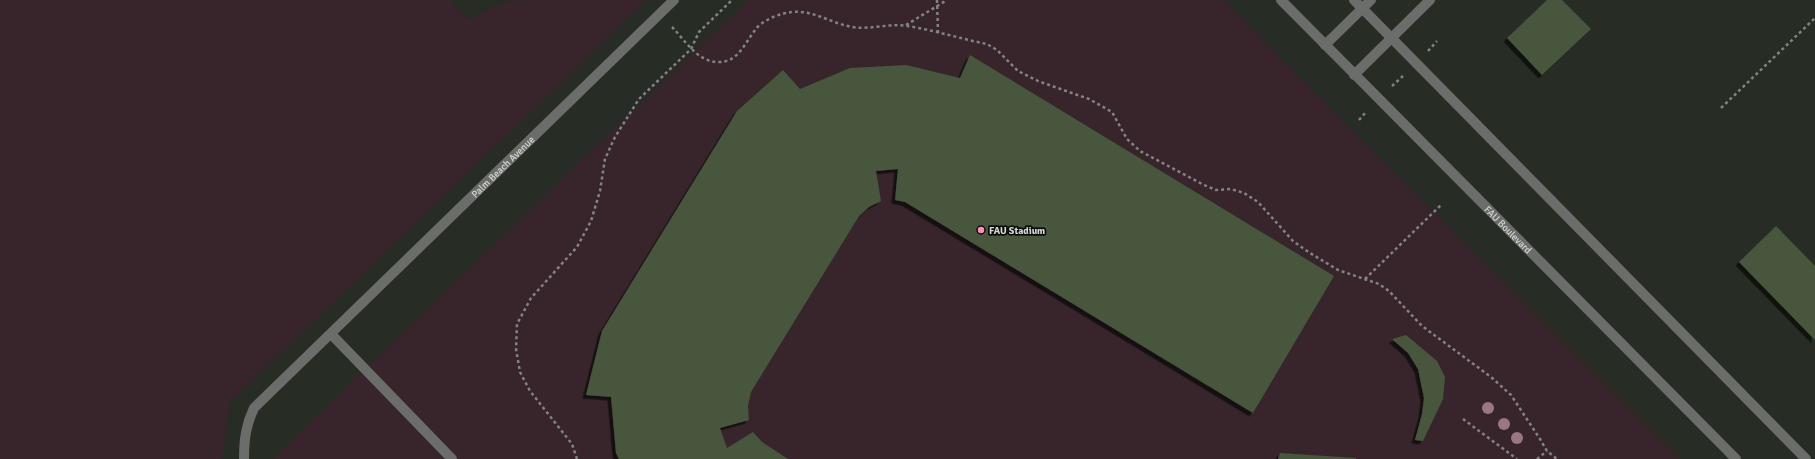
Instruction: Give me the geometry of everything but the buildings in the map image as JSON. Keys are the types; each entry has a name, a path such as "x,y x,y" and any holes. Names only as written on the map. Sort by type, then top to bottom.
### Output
{"street":[{"name":"Palm Beach Avenue","path":"244,459 244,444 247,423 254,408 332,334 674,0"},
{"name":"FAU Boulevard","path":"1281,0 1736,459"},
{"path":"1354,0 1806,459"},
{"path":"1325,45 1370,0"},
{"path":"1354,74 1430,0"},
{"path":"332,334 452,459"}],"path":[{"path":"577,459 572,444 530,391 520,372 516,349 517,324 531,298 577,247 591,221 600,191 605,159 615,137 639,99 691,49 699,32 732,0"},
{"path":"937,0 938,33"},
{"path":"906,26 947,0"},
{"path":"659,13 683,38 691,49 709,61 720,62 730,59 740,53 757,28 780,14 796,11 810,12 831,21 854,27 906,26 987,44 997,50 1018,71 1038,81 1089,99 1112,112 1127,139 1140,151 1216,190 1231,190 1244,193 1258,202 1293,241 1338,270 1379,284 1389,291 1422,326 1491,377 1511,395 1547,451 1557,459"},
{"path":"1721,108 1815,18"},
{"path":"1359,120 1437,41"},
{"path":"1365,280 1442,204"},
{"path":"1463,419 1517,459"},
{"path":"1537,459 1547,451"}],"shaded area":[{"path":"0,0 1815,0 1815,459 0,459"},
{"path":"0,0 450,0 469,20 496,4 519,0 647,0 230,402 222,459 0,459"},
{"name":"FAU Stadium","path":"748,0 1224,0 1680,459 272,459"}],"place":[{"name":"FAU Stadium","path":"981,230"}]}
